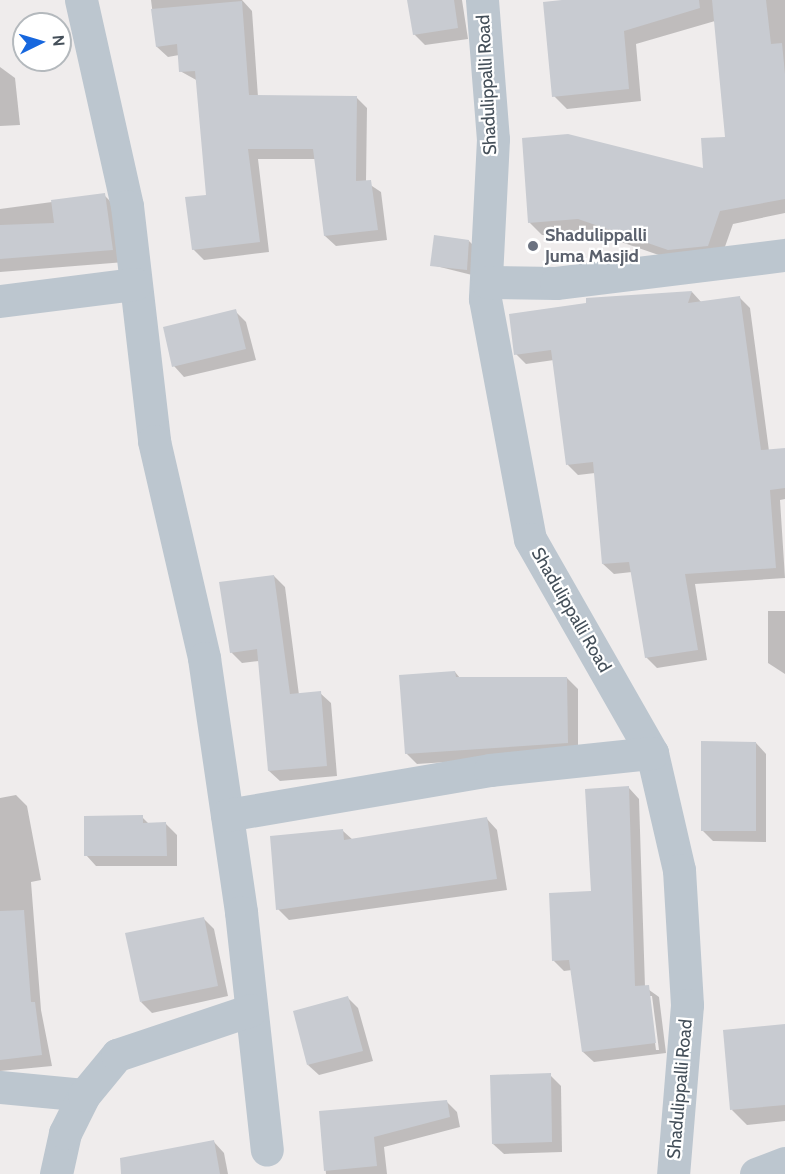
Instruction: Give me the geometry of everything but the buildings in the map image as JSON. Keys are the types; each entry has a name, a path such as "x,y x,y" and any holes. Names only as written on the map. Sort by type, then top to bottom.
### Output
{"street":[{"path":"81,0 127,206 154,441 204,658 252,1010 267,1150"},
{"name":"Shadulippalli Road","path":"482,0 493,139 487,282 530,539 652,753 679,870 687,1005 673,1174"},
{"path":"487,282 556,283 785,255"},
{"path":"0,301 135,284"},
{"path":"226,815 490,770 652,753"},
{"path":"56,1174 65,1133 84,1095 117,1055 252,1010"},
{"path":"0,1087 84,1095"},
{"path":"756,1174 785,1163"}],"place":[{"name":"Shadulippalli Juma Masjid","path":"533,246"}]}
